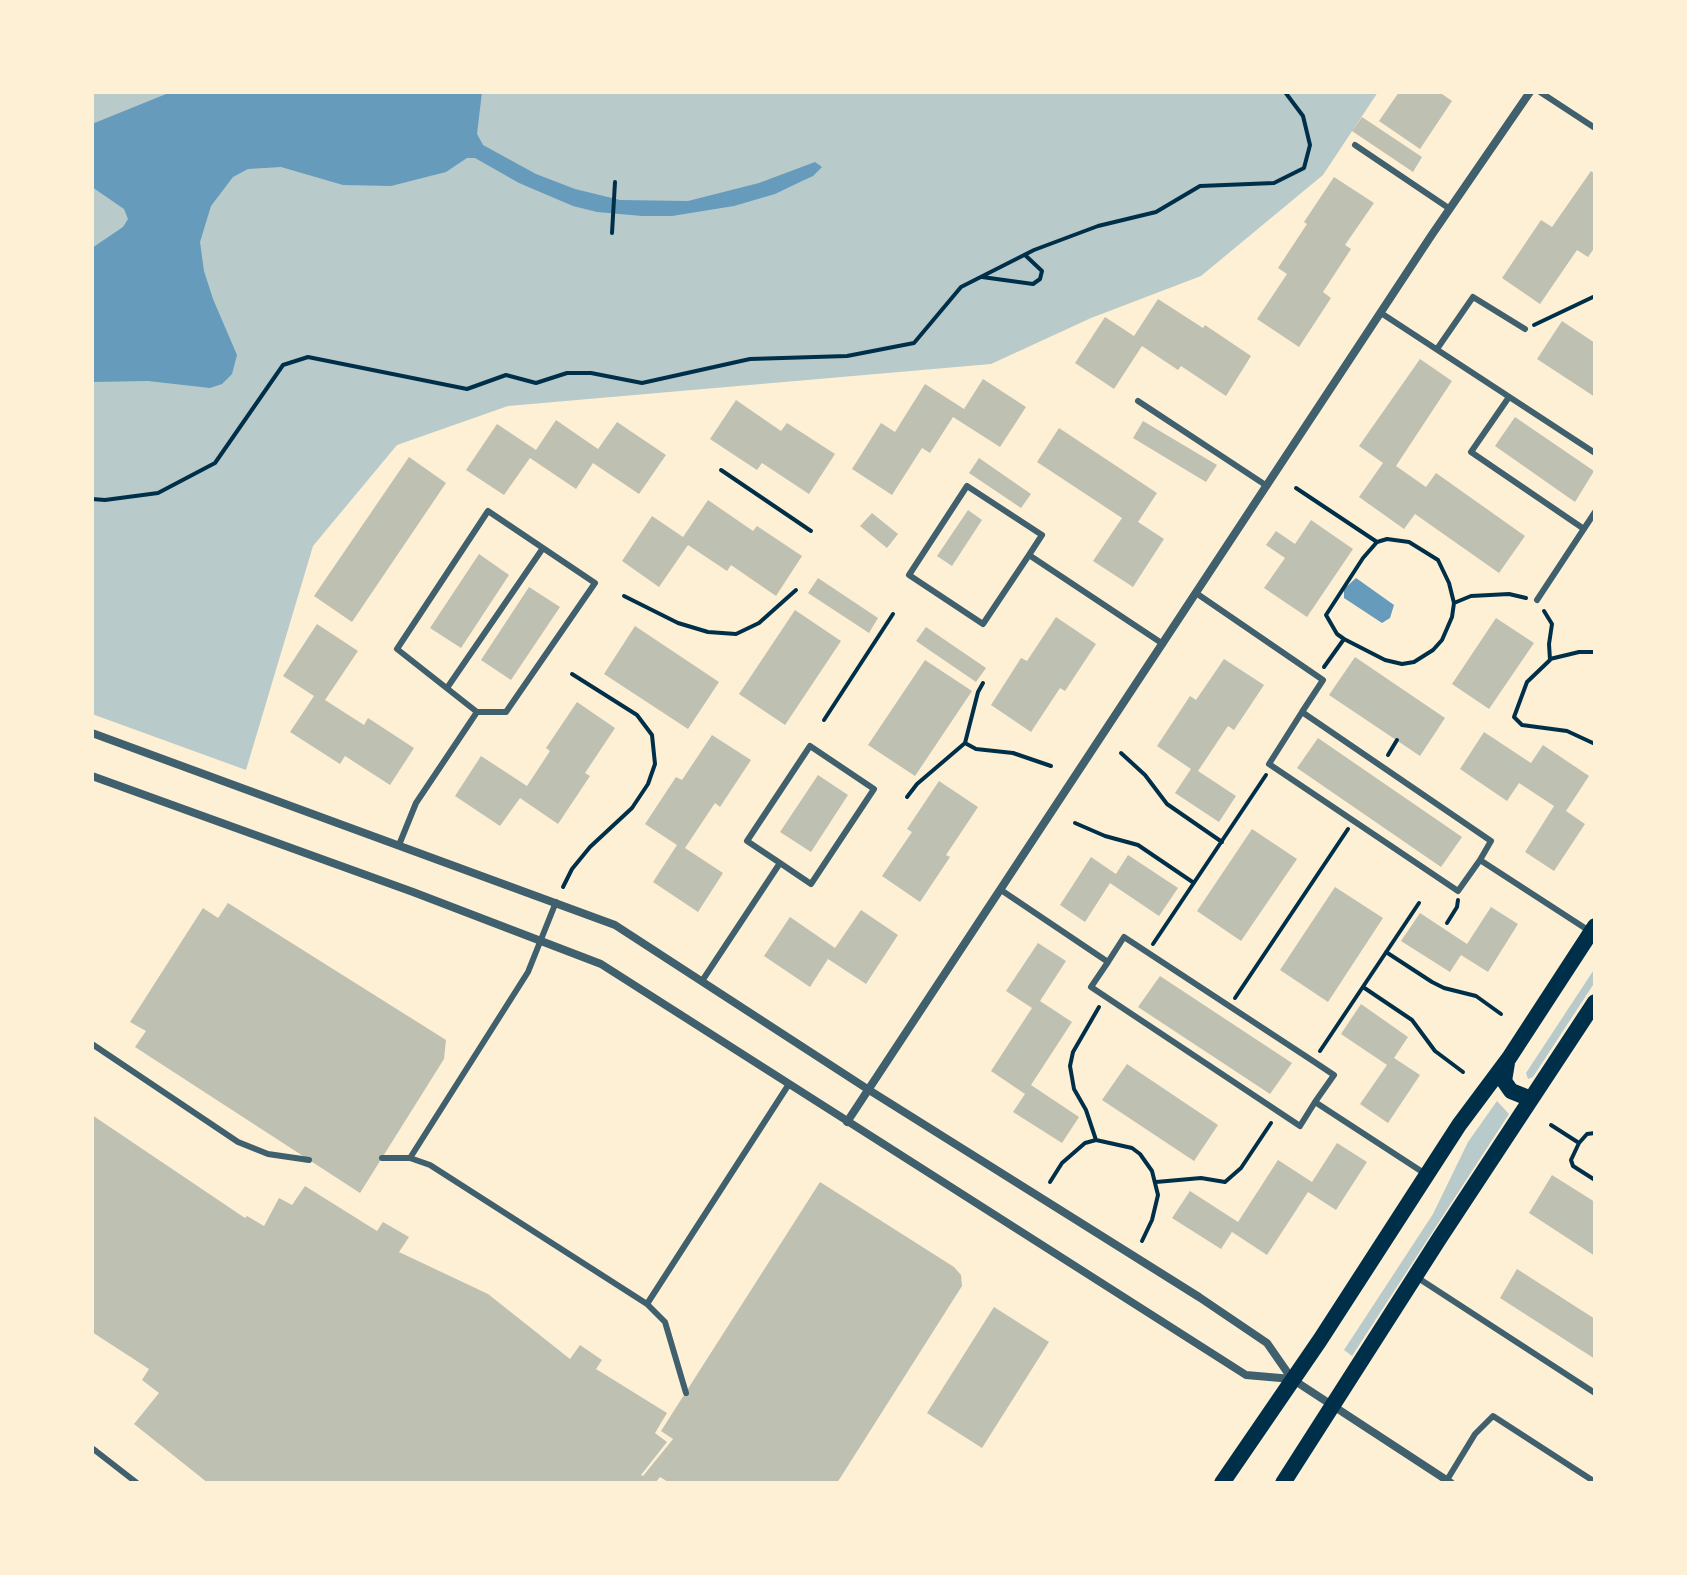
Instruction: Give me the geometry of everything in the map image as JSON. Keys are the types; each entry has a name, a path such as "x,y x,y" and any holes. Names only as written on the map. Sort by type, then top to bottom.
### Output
{"main road":[{"path":"1222,1483 1593,929"},
{"path":"1283,1483 1595,1002"},
{"path":"1509,1058 1504,1081 1511,1091 1531,1099"}],"street":[{"path":"847,1122 1530,92"},
{"path":"92,733 615,925 1267,1343 1292,1379 1449,1482"},
{"path":"92,776 601,964 1246,1375 1292,1379"}],"lane":[{"path":"1540,92 1595,128"},
{"path":"1355,145 1450,209"},
{"path":"1437,349 1473,297 1525,329"},
{"path":"1381,313 1595,453"},
{"path":"1509,397 1471,452 1584,529"},
{"path":"1138,401 1267,486"},
{"path":"967,486 1042,535 1029,555 983,624 909,575 967,486"},
{"path":"488,511 595,583 506,712 477,712 447,688 397,649 488,511"},
{"path":"1537,600 1595,512"},
{"path":"447,688 543,548"},
{"path":"1029,555 1163,644"},
{"path":"1196,593 1323,680 1302,712 1269,764 1458,891 1491,841 1302,712"},
{"path":"399,845 416,803 477,712"},
{"path":"810,746 874,789 811,884 780,863 747,841 810,746"},
{"path":"1480,860 1593,929"},
{"path":"702,981 780,863"},
{"path":"1001,890 1108,962"},
{"path":"410,1158 528,972 556,902"},
{"path":"1124,937 1334,1075 1315,1102 1300,1126 1091,987 1124,937"},
{"path":"92,1044 238,1142 268,1154 309,1160"},
{"path":"647,1304 789,1084"},
{"path":"1315,1102 1427,1175"},
{"path":"382,1158 410,1158 430,1165 647,1304 665,1322 686,1393"},
{"path":"1415,1276 1595,1393"},
{"path":"1449,1482 1475,1434 1493,1416 1595,1482"},
{"path":"92,1450 137,1483"}],"path":[{"path":"92,499 158,493 215,463 283,365 308,357 467,389 506,375 536,383 567,373 591,373 642,383 750,359 847,356 914,343 961,287 1025,255 1098,226 1156,212 1200,186 1274,183 1304,168 1310,145 1303,116 1285,92"},
{"path":"612,233 615,182"},
{"path":"980,277 1033,284 1040,279 1042,271 1025,255"},
{"path":"1525,329 1594,297"},
{"path":"721,470 811,531"},
{"path":"1296,488 1377,542"},
{"path":"1387,539 1417,546 1431,555 1444,571 1454,603 1452,617 1442,640 1414,662 1402,664 1385,660 1344,639 1337,634 1326,615 1363,558 1377,542 1387,539"},
{"path":"624,596 678,623 708,632 736,634 759,623 796,590"},
{"path":"1454,603 1471,596 1509,594 1537,600 1552,624 1550,660"},
{"path":"824,720 893,614"},
{"path":"1317,676 1344,639"},
{"path":"1595,652 1579,652 1550,660 1527,682 1514,717 1522,725 1567,731 1595,744"},
{"path":"563,887 572,869 590,847 632,808 648,784 655,764 652,735 637,715 572,674"},
{"path":"907,797 917,784 965,743 983,683"},
{"path":"1388,755 1397,740"},
{"path":"965,743 976,749 1013,753 1051,766"},
{"path":"1121,753 1145,775 1167,804 1222,842"},
{"path":"1163,929 1272,766"},
{"path":"1075,823 1138,845 1194,883"},
{"path":"1245,983 1337,845"},
{"path":"1447,923 1457,907 1458,891"},
{"path":"1329,1038 1419,903"},
{"path":"1386,952 1432,982 1476,996 1501,1014"},
{"path":"1362,987 1412,1020 1435,1051 1463,1072"},
{"path":"1089,1022 1073,1052 1071,1076 1096,1140"},
{"path":"1551,1125 1579,1143"},
{"path":"1595,1133 1587,1134 1571,1160 1573,1166 1595,1180"},
{"path":"1156,1182 1175,1178 1225,1182 1241,1168 1262,1136"},
{"path":"1050,1182 1075,1150 1096,1140 1132,1148 1140,1154 1156,1182 1156,1207 1142,1241"}],"shaded area":[{"path":"92,92 1378,92 1323,175 1201,276 1091,318 991,364 508,406 397,445 313,546 246,770 92,714"},
{"path":"1595,968 1595,982 1533,1077 1528,1079 1526,1073"},
{"path":"1497,1101 1509,1114 1352,1356 1344,1350 1433,1214 1468,1142"}],"water":[{"path":"171,92 482,92 477,134 483,145 536,174 575,189 620,200 688,201 759,183 815,162 822,167 813,176 775,194 734,206 672,216 597,212 573,206 519,183 475,158 467,158 446,172 391,186 343,185 281,167 248,169 233,177 211,206 200,242 204,271 213,299 237,355 232,374 222,384 210,388 148,381 92,382 92,248 123,227 128,219 124,209 92,187 92,124"},
{"path":"1356,578 1394,605 1390,618 1382,623 1344,598 1344,589"}],"building":[{"path":"1399,92 1444,92 1442,94 1452,101 1420,149 1379,121"},
{"path":"1362,117 1422,157 1413,172 1352,131"},
{"path":"1591,171 1595,174 1595,247 1588,257 1577,250 1540,304 1502,278 1541,220 1552,227"},
{"path":"1334,177 1374,203 1345,245 1351,249 1323,292 1331,298 1299,347 1257,319 1287,274 1278,268"},
{"path":"1158,299 1251,356 1226,396 1181,366 1178,370 1142,346 1114,389 1075,363 1105,317 1134,336"},
{"path":"1562,321 1595,343 1595,397 1537,359"},
{"path":"1420,359 1452,381 1396,466 1426,487 1436,473 1525,536 1499,573 1415,514 1404,529 1359,497 1383,463 1359,446"},
{"path":"983,379 1026,407 1000,447 953,417 930,453 922,448 892,495 852,469 881,423 895,432 925,384 964,409"},
{"path":"736,400 781,431 787,423 835,454 809,494 762,463 757,470 710,439"},
{"path":"1515,417 1594,471 1575,502 1495,446"},
{"path":"556,420 598,449 617,422 666,455 639,494 593,463 576,489 530,458 504,495 466,470 497,424 536,450"},
{"path":"1143,421 1217,465 1206,482 1133,438"},
{"path":"1059,428 1157,493 1138,522 1164,539 1133,587 1093,561 1122,518 1037,462"},
{"path":"409,457 446,483 352,622 314,596"},
{"path":"979,458 1031,494 1021,508 969,473"},
{"path":"708,500 753,531 757,526 802,556 776,596 731,565 727,571 688,545 659,587 622,561 652,516 683,537"},
{"path":"968,510 982,520 952,566 937,556"},
{"path":"872,513 898,534 887,548 860,526"},
{"path":"1311,520 1353,549 1307,617 1264,588 1285,558 1266,545 1276,531 1295,544"},
{"path":"479,554 509,575 461,648 430,628"},
{"path":"818,578 878,618 869,633 808,593"},
{"path":"529,587 560,607 511,680 481,660"},
{"path":"795,610 841,641 785,725 739,694"},
{"path":"1056,617 1096,644 1065,691 1060,688 1031,732 991,705 1021,658 1027,661"},
{"path":"1496,618 1534,643 1489,709 1452,684"},
{"path":"317,624 358,651 325,700 364,725 368,718 414,748 390,785 345,756 340,764 290,732 314,696 283,676"},
{"path":"635,626 719,682 688,729 604,674"},
{"path":"926,627 986,668 976,682 916,641"},
{"path":"1355,657 1445,718 1420,756 1329,695"},
{"path":"1224,659 1264,685 1234,730 1228,726 1198,771 1236,796 1219,822 1175,793 1191,769 1157,746 1190,696 1196,700"},
{"path":"925,660 972,691 915,776 868,745"},
{"path":"577,702 615,728 585,773 590,776 558,824 520,798 500,826 455,796 481,756 527,786 550,751 546,748"},
{"path":"1484,732 1531,763 1543,745 1589,776 1566,811 1585,824 1554,871 1525,852 1554,806 1519,783 1507,801 1460,769"},
{"path":"712,735 751,760 720,807 715,803 685,848 723,873 698,912 653,882 677,845 645,824 676,777 682,780"},
{"path":"1318,738 1462,837 1441,867 1297,768"},
{"path":"818,775 848,795 811,852 780,832"},
{"path":"939,781 978,807 920,902 882,876 912,832 907,829"},
{"path":"1252,829 1297,859 1241,941 1197,911"},
{"path":"1128,855 1178,888 1159,916 1110,883 1085,922 1060,905 1091,857 1116,874"},
{"path":"1335,887 1383,918 1328,1002 1280,970"},
{"path":"228,903 446,1040 444,1059 360,1193 135,1047 146,1031 130,1022 203,908 218,918"},
{"path":"1491,907 1518,924 1488,972 1461,955 1450,972 1401,941 1420,913 1467,944"},
{"path":"861,910 898,935 866,984 828,959 810,987 764,956 790,917 835,948"},
{"path":"1038,943 1066,961 1040,1001 1072,1022 1031,1085 1079,1117 1062,1143 1013,1112 1025,1094 991,1071 1032,1008 1006,991"},
{"path":"1160,976 1292,1063 1270,1094 1138,1007"},
{"path":"1361,1004 1408,1037 1394,1058 1420,1075 1388,1123 1360,1104 1387,1065 1341,1034"},
{"path":"1127,1064 1218,1125 1194,1161 1102,1100"},
{"path":"92,1115 245,1218 247,1216 264,1226 279,1198 292,1205 305,1186 377,1231 383,1222 409,1237 399,1252 488,1294 570,1359 580,1345 602,1360 596,1369 667,1413 655,1433 667,1442 643,1476 673,1439 661,1431 820,1182 954,1267 961,1275 962,1286 837,1483 670,1483 660,1477 655,1483 208,1483 134,1424 159,1393 142,1380 149,1369 92,1332"},
{"path":"1337,1143 1367,1162 1336,1210 1308,1192 1267,1255 1232,1232 1221,1249 1172,1218 1190,1191 1238,1222 1278,1160 1312,1182"},
{"path":"1552,1175 1595,1202 1595,1256 1529,1213"},
{"path":"1517,1269 1595,1319 1595,1359 1500,1298"},
{"path":"994,1307 1049,1342 982,1448 927,1413"}]}
